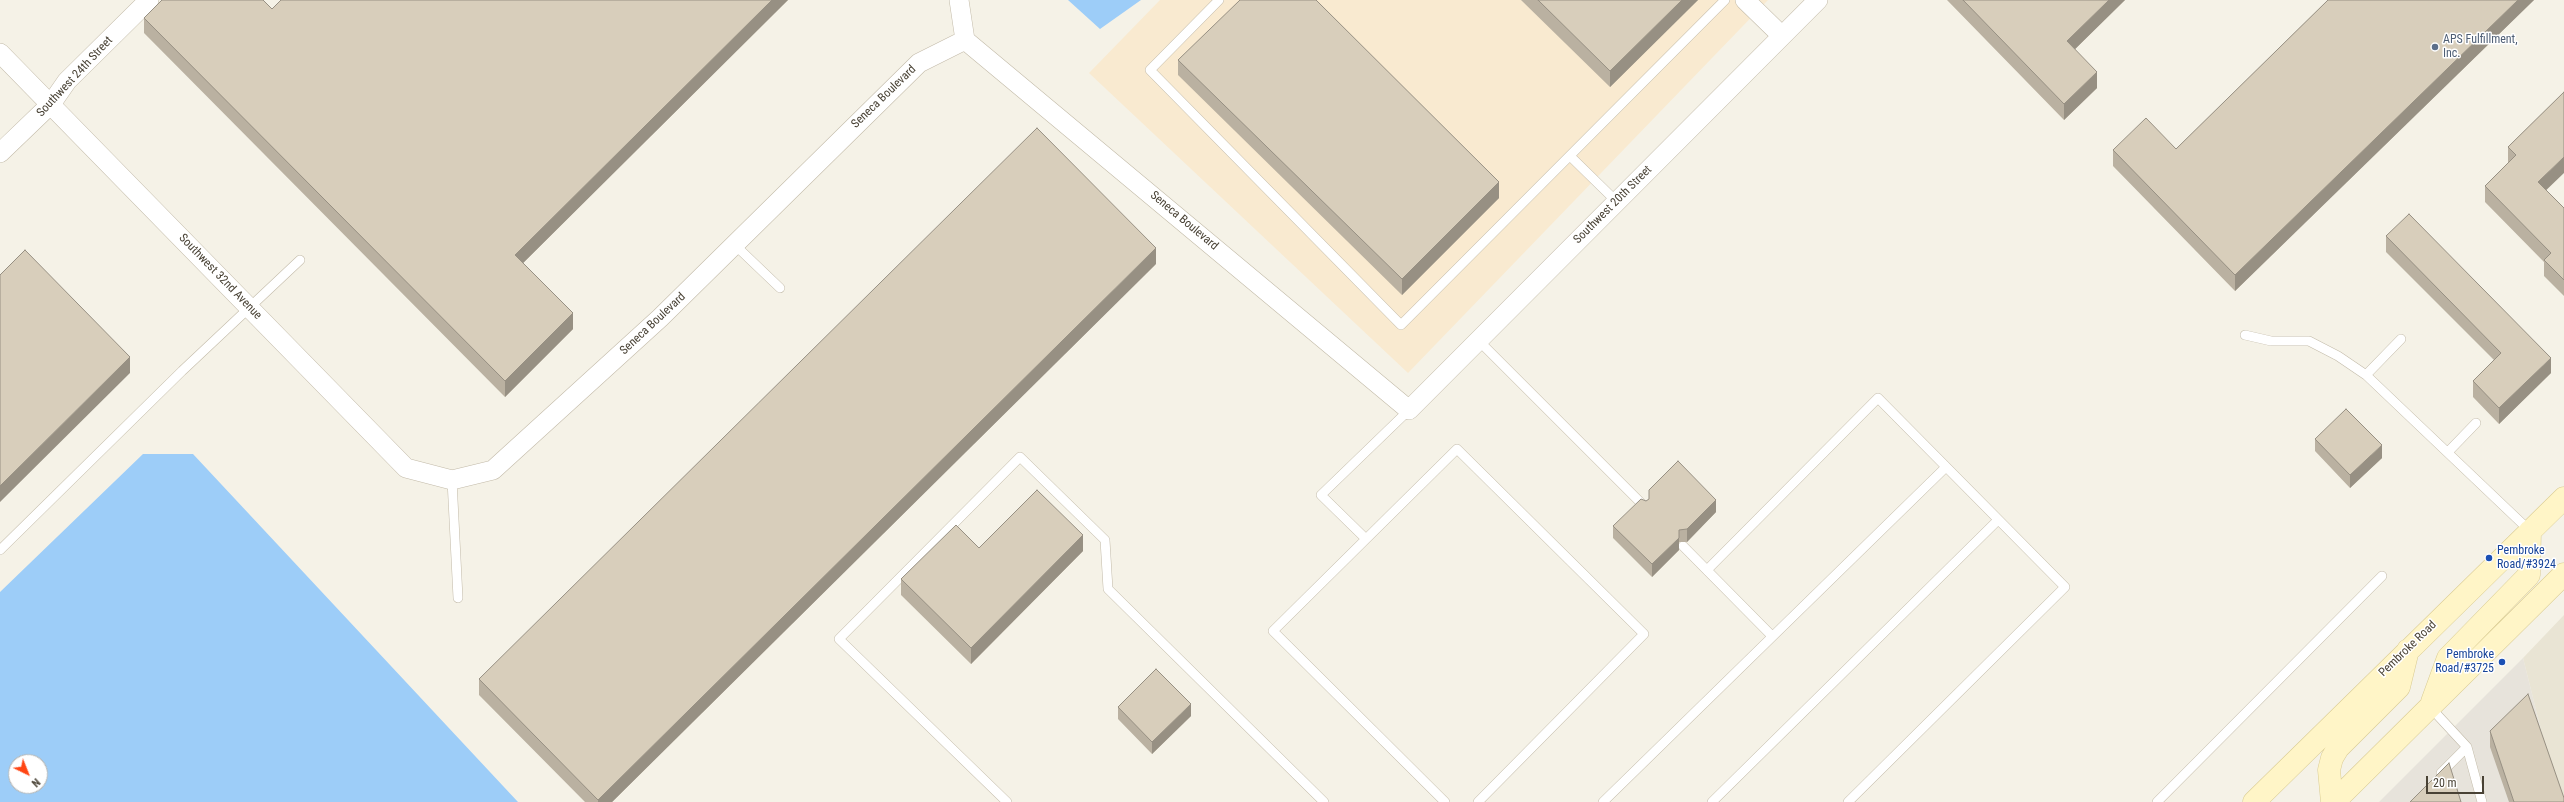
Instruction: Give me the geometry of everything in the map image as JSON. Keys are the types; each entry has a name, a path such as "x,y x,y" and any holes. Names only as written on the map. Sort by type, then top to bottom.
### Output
{"main road":[{"name":"Pembroke Road","path":"2254,802 2564,498"},
{"path":"2430,707 2448,658 2529,575 2530,531"},
{"path":"2333,802 2564,574"},
{"path":"2333,802 2329,770 2332,758 2338,748 2399,687 2409,649"}],"street":[{"name":"Southwest 24th Street","path":"0,153 51,104 67,81 149,0"},
{"path":"959,0 965,40"},
{"path":"1745,0 1782,36"},
{"name":"Southwest 20th Street","path":"1409,410 1818,0"},
{"name":"Seneca Boulevard","path":"452,480 493,470 660,318 919,63 965,40 1409,410"},
{"name":"Southwest 32nd Avenue","path":"0,53 406,468 452,480"}],"lane":[{"path":"1219,0 1150,70 1402,325 1725,0"},
{"path":"1570,156 1617,202"},
{"path":"735,245 780,288"},
{"path":"0,550 249,307 300,260"},
{"path":"2245,335 2271,341 2309,341 2338,356 2366,375 2530,531"},
{"path":"2366,375 2401,339"},
{"path":"1479,341 1645,507"},
{"path":"1707,570 1878,398 2065,587 1848,802"},
{"path":"1366,539 1321,495 1409,410"},
{"path":"2448,452 2476,423"},
{"path":"1446,802 1273,631 1457,448 1644,634 1478,802"},
{"path":"1008,802 839,639 1020,457 1105,540 1108,589 1324,802"},
{"path":"1603,802 1946,467"},
{"path":"452,480 458,598"},
{"path":"1712,802 1998,520"},
{"path":"1683,546 1772,636"},
{"path":"2157,802 2382,576"},
{"path":"2430,707 2467,747 2482,802"},
{"path":"2433,780 2467,747"}],"shaded area":[{"path":"1160,0 1768,0 1408,373 1089,73"},
{"path":"2564,615 2564,802 2559,802 2523,658"},
{"path":"2523,658 2559,802 2379,802"}],"water":[{"path":"1068,0 1141,0 1100,29"},
{"path":"143,454 193,454 518,802 0,802 0,592"}],"building":[{"path":"162,0 263,0 272,9 281,0 772,0 515,255 573,313 505,381 144,18"},
{"path":"1240,0 1316,0 1499,182 1402,279 1178,60"},
{"path":"1538,0 1682,0 1610,71"},
{"path":"1963,0 2109,0 2067,41 2097,72 2064,104"},
{"path":"2328,0 2518,0 2235,275 2113,150 2146,118 2176,149"},
{"path":"2564,92 2564,157 2538,182 2564,208 2564,280 2544,260 2551,253 2485,186 2516,155 2508,147"},
{"path":"1037,128 1156,248 598,800 479,679"},
{"path":"2409,214 2551,358 2499,408 2473,381 2501,353 2386,236"},
{"path":"25,250 130,357 0,486 0,275"},
{"path":"2346,409 2382,445 2350,475 2315,439"},
{"path":"1678,461 1716,500 1687,529 1679,530 1679,538 1652,564 1613,526 1641,499 1646,501 1649,499 1649,490"},
{"path":"1037,490 1083,535 971,648 901,579 956,525 979,548"},
{"path":"1156,669 1191,704 1152,742 1118,707"},
{"path":"2528,694 2564,798 2564,802 2514,802 2490,731"},
{"path":"2449,763 2461,802 2410,802"}],"place":[{"name":"APS Fulfillment, Inc.","path":"2435,47"},
{"name":"Pembroke Road/#3924","path":"2489,558"},
{"name":"Pembroke Road/#3725","path":"2502,662"}]}
